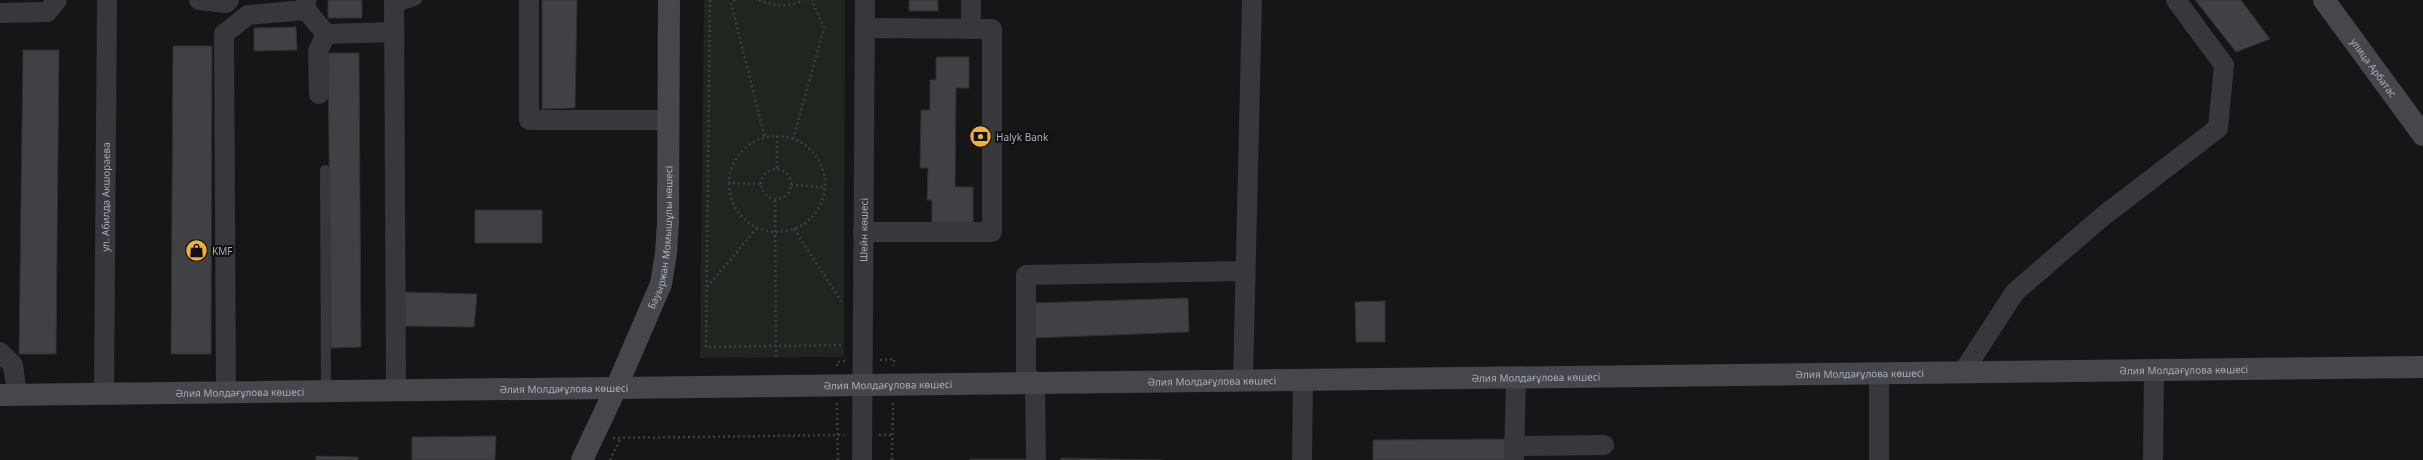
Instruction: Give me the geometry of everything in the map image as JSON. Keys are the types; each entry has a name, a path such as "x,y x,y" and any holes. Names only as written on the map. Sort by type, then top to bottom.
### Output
{"street":[{"path":"0,13 47,12 57,0"},
{"name":"ул. Абилда Акшораева","path":"104,393 107,0"},
{"path":"199,0 226,3 229,0"},
{"path":"530,0 530,120 668,120"},
{"name":"Бауыржан Момышұлы көшесі","path":"582,460 617,386 661,284 666,253 668,223 669,0"},
{"name":"Шейн көшесі","path":"862,460 861,384 865,0"},
{"path":"971,0 971,29"},
{"path":"1243,380 1252,0"},
{"path":"1963,372 2015,292 2102,217 2218,128 2224,64 2176,0"},
{"name":"улица Арбатас","path":"2324,0 2423,135"},
{"path":"394,4 396,389"},
{"path":"226,392 224,34 248,15 306,5 326,34"},
{"path":"863,232 992,232 992,29 865,28"},
{"path":"326,34 394,32"},
{"path":"319,94 318,51 326,34"},
{"path":"1036,460 1026,275 1246,271"},
{"path":"0,352 13,365 9,394"},
{"name":"Әлия Молдағұлова көшесі","path":"9,394 2423,367"},
{"path":"2153,460 2154,370"},
{"path":"1879,373 1879,460"},
{"path":"1516,377 1515,453 1604,444"},
{"path":"1302,379 1302,460"}],"lane":[{"path":"394,4 418,0"},
{"path":"325,170 326,390"}],"path":[{"path":"710,0 706,347 844,345 845,337"},
{"path":"735,0 731,3 765,138"},
{"path":"759,0 779,5 803,0"},
{"path":"779,0 779,5"},
{"path":"793,139 824,28 812,0"},
{"path":"777,136 777,169"},
{"path":"777,136 793,139 802,143 814,154 822,168 824,187 822,200 815,213 804,224 794,229 775,233 757,228 747,222 736,211 730,197 728,183 732,165 741,152 754,141 777,136"},
{"path":"760,184 767,172 777,169 786,172 791,185 787,195 775,200"},
{"path":"728,183 760,184"},
{"path":"760,184 764,194 775,200"},
{"path":"791,185 824,187"},
{"path":"775,200 776,357"},
{"path":"707,287 757,228"},
{"path":"794,229 842,301"},
{"path":"845,298 845,306"},
{"path":"892,460 893,383"},
{"path":"610,460 621,438 862,434 893,435"}],"shaded area":[{"path":"704,0 845,0 844,357 700,358"}],"building":[{"path":"328,0 362,0 362,18 328,18"},
{"path":"542,0 577,0 575,108 542,109"},
{"path":"909,0 938,0 938,11 909,11"},
{"path":"2195,0 2241,0 2270,39 2236,52"},
{"path":"296,27 297,50 254,51 254,28"},
{"path":"173,46 212,46 211,354 171,354"},
{"path":"23,50 59,50 56,354 19,354"},
{"path":"328,53 359,53 361,347 331,348"},
{"path":"936,57 969,57 969,88 956,88 955,187 973,187 973,226 932,226 932,200 927,200 928,168 920,168 921,110 930,110 930,80 936,80"},
{"path":"475,210 542,210 542,243 475,243"},
{"path":"404,292 477,294 474,327 404,326"},
{"path":"1188,298 1189,332 1033,338 1032,303"},
{"path":"1385,301 1385,342 1356,342 1355,302"},
{"path":"496,436 495,460 412,460 412,437"},
{"path":"1505,439 1505,460 1373,460 1373,440"},
{"path":"316,456 358,457 358,460 316,460"},
{"path":"1061,458 1162,460 1061,460"},
{"path":"1026,459 1026,460 970,460"}],"place":[{"name":"Halyk Bank","path":"980,137"},
{"name":"KMF","path":"196,251"}]}
